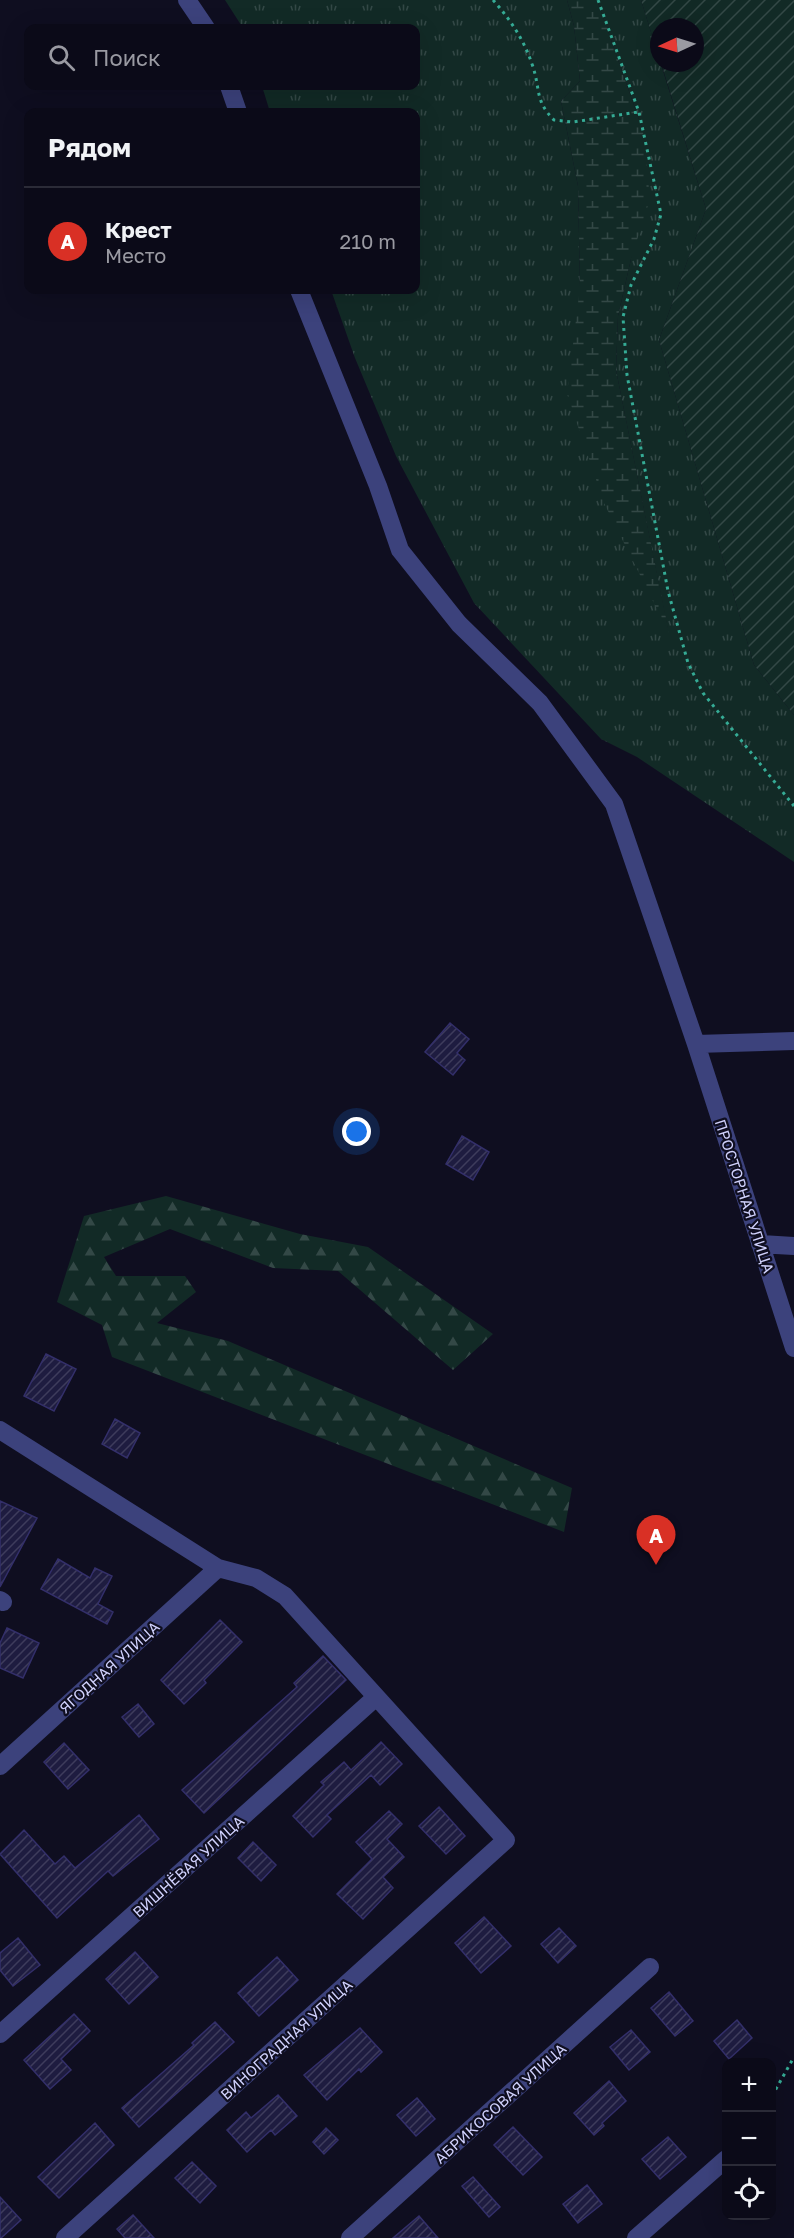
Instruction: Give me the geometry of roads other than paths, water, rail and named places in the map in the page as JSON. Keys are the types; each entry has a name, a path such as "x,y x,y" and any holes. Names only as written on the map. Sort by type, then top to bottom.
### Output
{"street":[{"path":"187,0 203,24"},
{"path":"230,90 237,108"},
{"name":"ПРОСТОРНАЯ УЛИЦА","path":"301,294 378,486 400,550 459,624 540,703 614,804 696,1044 794,1348"},
{"path":"696,1044 794,1041"},
{"path":"760,1244 794,1246"},
{"path":"0,1430 218,1568 256,1578 285,1596 375,1698"},
{"name":"ЯГОДНАЯ УЛИЦА","path":"0,1766 218,1568"},
{"name":"ВИНОГРАДНАЯ УЛИЦА","path":"65,2238 506,1840 375,1698"},
{"name":"ВИШНЁВАЯ УЛИЦА","path":"0,2034 375,1698"},
{"name":"АБРИКОСОВАЯ УЛИЦА","path":"351,2238 650,1967"},
{"path":"636,2238 722,2162"}],"place":[{"name":"Крест","path":"656,1565"}]}
